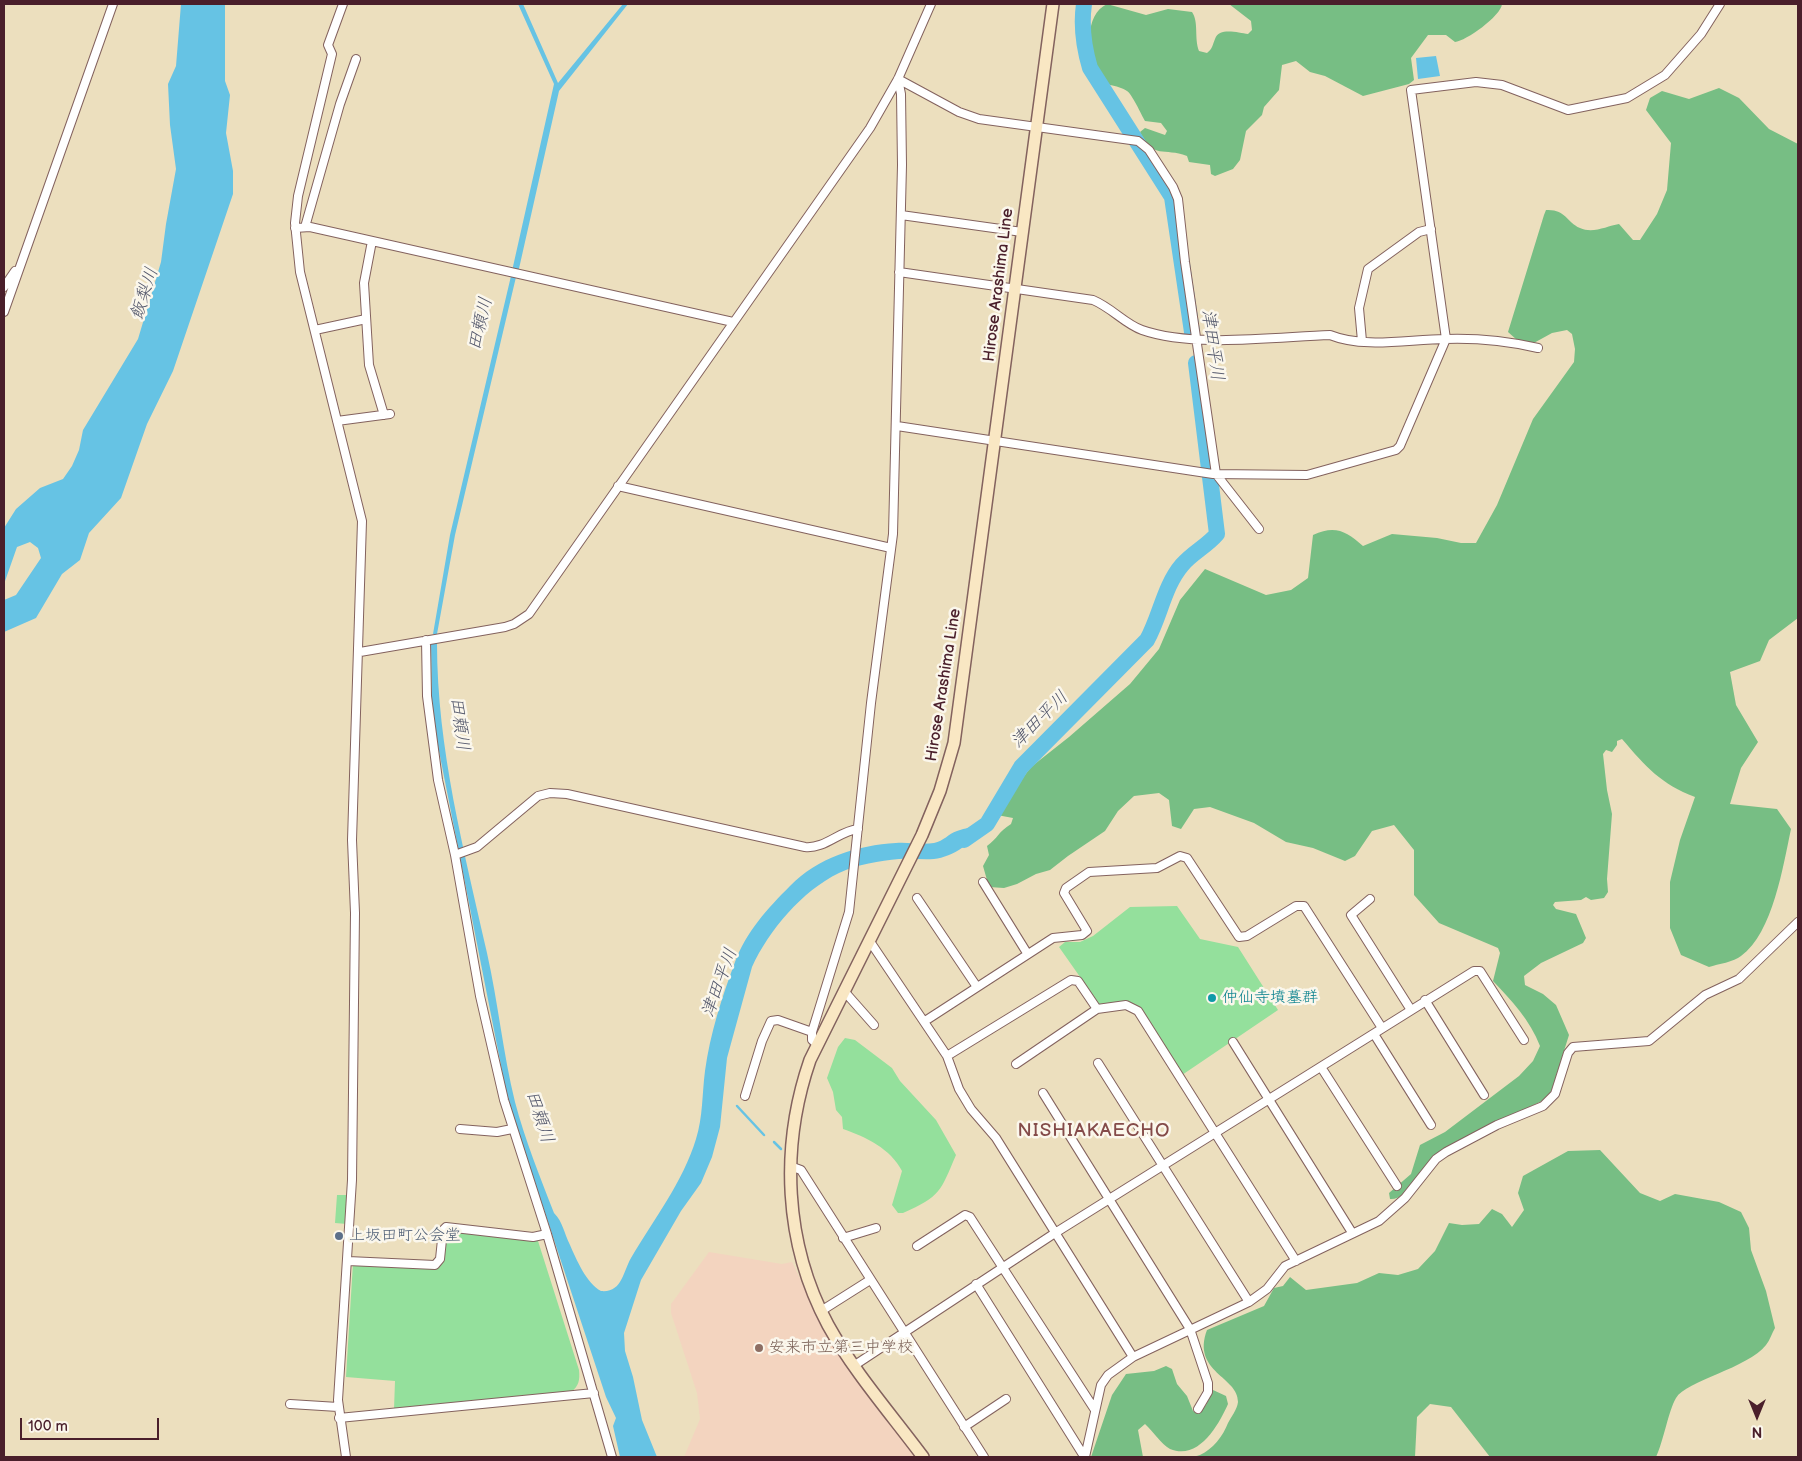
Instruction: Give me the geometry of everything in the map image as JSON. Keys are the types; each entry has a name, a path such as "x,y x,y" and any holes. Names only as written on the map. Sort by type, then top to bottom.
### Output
{"main road":[{"name":"Hirose Arashima Line","path":"923,1457 855,1366 821,1311 807,1277 797,1240 790,1166 798,1098 817,1044 922,835 940,791 954,743 1053,4"}],"street":[{"path":"4,312 113,4"},
{"path":"343,4 328,46 332,54 298,196 295,228 300,272 362,522 360,652 352,840 355,954 352,1180 338,1408 346,1457"},
{"path":"360,652 505,627 514,624 529,614 870,128 898,80 931,4"},
{"path":"897,426 1212,474 1307,475 1396,450 1400,446 1446,338 1411,90 1476,82 1502,85 1568,110 1627,98 1665,76 1701,34 1720,4"},
{"path":"306,227 340,104 356,59"},
{"path":"898,80 959,112 979,119 1135,141 1149,150 1173,187 1178,200 1193,339 1212,474 1259,529"},
{"path":"817,1044 812,1040 812,1032 847,920 895,506 902,94 898,80"},
{"path":"901,215 1022,232"},
{"path":"295,228 306,227 372,241 733,322"},
{"path":"1362,341 1359,308 1368,269 1419,232 1431,229"},
{"path":"337,421 387,414 370,370 364,283 372,241"},
{"path":"4,287 22,261"},
{"path":"900,272 1093,300 1108,306 1142,330 1193,339 1330,335 1347,341 1446,338 1501,340 1538,348"},
{"path":"315,330 366,319"},
{"path":"618,486 891,548"},
{"path":"428,640 427,696 431,734 438,780 456,855 480,996 512,1129 547,1234 612,1457"},
{"path":"456,855 477,847 538,796 550,793 567,794 804,847 818,846 848,831 858,829"},
{"path":"925,1021 1027,953 1053,938 1082,935 1087,931 1064,893 1066,888 1086,873 1157,868 1182,856 1187,858 1239,936 1246,936 1296,906 1304,906 1382,1028"},
{"path":"983,882 1027,953"},
{"path":"917,898 977,987"},
{"path":"1370,899 1351,915 1411,1010"},
{"path":"1085,1456 1104,1380 1117,1367 1133,1357 1249,1302 1267,1289 1279,1271 1379,1221 1405,1198 1436,1159 1496,1125 1543,1106 1554,1094 1568,1053 1573,1047 1649,1041 1705,995 1738,979 1798,922"},
{"path":"869,940 925,1021 947,1056 959,1089 967,1102 996,1138 1133,1357"},
{"path":"855,1366 1055,1233 1474,971 1479,970 1524,1040"},
{"path":"947,1056 1071,980 1078,981 1097,1009"},
{"path":"844,991 874,1025"},
{"path":"1425,1000 1484,1095"},
{"path":"1016,1064 1097,1009 1126,1005 1138,1011 1296,1261"},
{"path":"745,1096 762,1041 771,1021 778,1020 812,1032"},
{"path":"1374,1034 1431,1125"},
{"path":"1233,1042 1351,1231"},
{"path":"1098,1063 1249,1302"},
{"path":"1321,1066 1397,1186"},
{"path":"1043,1094 1190,1329 1208,1383 1208,1392 1198,1409"},
{"path":"460,1129 497,1132 512,1129"},
{"path":"790,1166 801,1170 984,1457"},
{"path":"917,1246 965,1215 970,1217 1095,1410"},
{"path":"348,1260 435,1265 440,1259 443,1230 446,1227 533,1237 547,1234"},
{"path":"843,1238 876,1228"},
{"path":"821,1311 870,1280"},
{"path":"976,1284 1085,1456"},
{"path":"339,1418 594,1393"},
{"path":"964,1427 1006,1399"},
{"path":"290,1404 338,1408"}],"shaded area":[{"name":"安来市立第三中学校","path":"709,1252 782,1264 792,1262 823,1326 917,1457 684,1457 700,1419 697,1393 671,1313 671,1304"}],"green space":[{"path":"1107,4 1146,15 1168,9 1192,12 1195,20 1199,51 1207,53 1220,33 1248,34 1252,30 1251,21 1229,4 1502,4 1490,21 1460,41 1455,42 1446,35 1428,35 1411,58 1414,80 1409,84 1363,96 1325,76 1310,72 1296,61 1282,65 1279,90 1264,107 1262,115 1246,131 1240,160 1233,169 1215,176 1211,174 1210,165 1189,162 1187,156 1155,150 1150,146 1140,132 1145,128 1165,135 1167,131 1161,123 1145,121 1127,91 1103,82 1097,75 1091,57 1091,26 1094,17"},
{"path":"1719,88 1739,98 1769,129 1798,144 1798,618 1769,640 1760,661 1730,672 1736,705 1758,742 1741,768 1730,804 1777,809 1791,829 1775,898 1761,932 1752,945 1738,958 1709,967 1681,955 1670,928 1670,882 1680,840 1695,797 1663,780 1622,739 1617,741 1617,745 1612,752 1606,750 1603,754 1612,814 1607,879 1608,892 1604,898 1591,900 1586,897 1581,900 1555,902 1553,905 1556,909 1576,914 1586,938 1583,943 1541,963 1524,976 1525,985 1543,994 1556,1005 1569,1035 1551,1092 1542,1101 1446,1147 1433,1157 1414,1183 1402,1195 1390,1199 1389,1193 1411,1174 1420,1145 1445,1132 1519,1076 1533,1061 1540,1046 1526,1019 1493,981 1500,953 1498,948 1439,923 1414,895 1414,850 1394,825 1372,831 1355,856 1345,861 1313,848 1286,842 1254,823 1210,807 1194,809 1181,829 1172,826 1169,800 1159,793 1134,796 1118,811 1105,831 1050,870 1036,874 1017,884 1004,888 989,887 983,866 989,855 987,846 1011,824 1013,818 997,815 1005,801 1031,767 1130,684 1159,649 1180,600 1205,569 1266,595 1291,590 1308,578 1313,535 1328,530 1346,533 1363,546 1392,534 1437,538 1461,543 1476,543 1497,505 1533,419 1574,362 1575,349 1572,334 1567,330 1552,333 1532,344 1517,340 1508,332 1546,210 1553,210 1562,214 1575,225 1585,230 1595,230 1619,224 1633,240 1640,240 1657,214 1667,190 1671,143 1646,110 1650,98 1662,91 1689,99"},
{"path":"1177,906 1200,939 1238,947 1278,1010 1182,1075 1126,1002 1099,1004 1059,947 1065,942 1080,942 1093,936 1130,907"},
{"path":"845,1038 855,1040 892,1068 900,1081 936,1120 956,1155 938,1192 925,1202 903,1213 898,1213 892,1205 902,1171 897,1163 885,1150 843,1129 842,1117 836,1110 833,1092 827,1078 838,1047"},
{"path":"1600,1150 1640,1193 1660,1201 1675,1194 1719,1202 1741,1212 1749,1228 1751,1250 1766,1291 1775,1328 1766,1345 1746,1361 1692,1386 1676,1398 1656,1457 1490,1457 1451,1407 1430,1404 1417,1417 1415,1457 1174,1457 1197,1456 1209,1449 1223,1433 1238,1402 1236,1393 1210,1365 1205,1355 1204,1344 1207,1330 1264,1306 1274,1288 1283,1286 1290,1277 1306,1290 1357,1283 1379,1273 1398,1275 1418,1269 1435,1251 1449,1223 1462,1225 1479,1224 1492,1209 1502,1214 1512,1227 1524,1210 1518,1193 1523,1176 1568,1151"},
{"path":"337,1195 347,1195 347,1224 335,1223"},
{"path":"449,1230 538,1241 579,1370 578,1382 571,1392 394,1409 395,1381 346,1377 353,1263 438,1268 442,1262 444,1233"},
{"path":"1166,1366 1172,1369 1177,1384 1187,1396 1193,1411 1199,1413 1206,1405 1213,1390 1226,1396 1228,1404 1213,1430 1199,1445 1190,1450 1180,1451 1170,1449 1163,1444 1145,1424 1138,1430 1143,1457 1091,1457 1112,1395 1126,1374 1154,1371"}],"water":[{"path":"181,4 225,4 225,81 230,95 226,133 233,171 233,194 173,371 147,424 121,498 89,533 80,560 62,574 36,618 4,632 4,600 16,595 41,558 38,548 30,542 17,547 4,584 4,528 16,509 40,488 63,479 72,466 79,450 83,430 138,339 161,262 176,169 170,125 168,84 176,66"},
{"path":"518,4 523,4 558,83 623,4 628,4 559,91 518,273 512,271 554,84"},
{"path":"1436,56 1440,76 1418,79 1416,58"},
{"path":"511,276 516,277 455,535 437,634 433,634 450,535"},
{"path":"437,643 438,683 442,722 453,799 491,971 515,1102 528,1144 554,1213 583,1271 591,1283 601,1291 608,1291 618,1285 631,1258 684,1170 698,1131 707,1057 721,1002 730,975 745,941 766,912 801,876 825,861 839,855 882,844 934,843 957,831 983,826 969,843 941,858 899,859 869,863 839,873 812,890 788,913 759,953 752,967 727,1058 720,1127 712,1157 701,1183 681,1211 641,1280 624,1333 625,1351 633,1377 642,1420 657,1457 620,1457 613,1426 616,1418 606,1397 508,1101 438,746 432,700 431,644"}],"waterway":[{"name":"津田平川","path":"1084,4 1084,36 1090,68 1172,197 1192,332"},
{"name":"津田平川","path":"964,840 987,824 1021,767 1147,640 1166,592 1176,573 1186,561 1217,534 1196,363"},
{"path":"737,1106 764,1135"},
{"path":"774,1142 781,1149"}],"place":[{"name":"仲仙寺墳墓群","path":"1212,998"},
{"name":"上坂田町公会堂","path":"339,1236"},
{"name":"安来市立第三中学校","path":"759,1348"}],"district":[{"name":"NISHIAKAECHO","path":"1094,1131"}],"water label":[{"name":"飯梨川","path":"145,294"},
{"name":"田頼川","path":"481,324"},
{"name":"田頼川","path":"459,724"},
{"name":"田頼川","path":"539,1117"}]}
